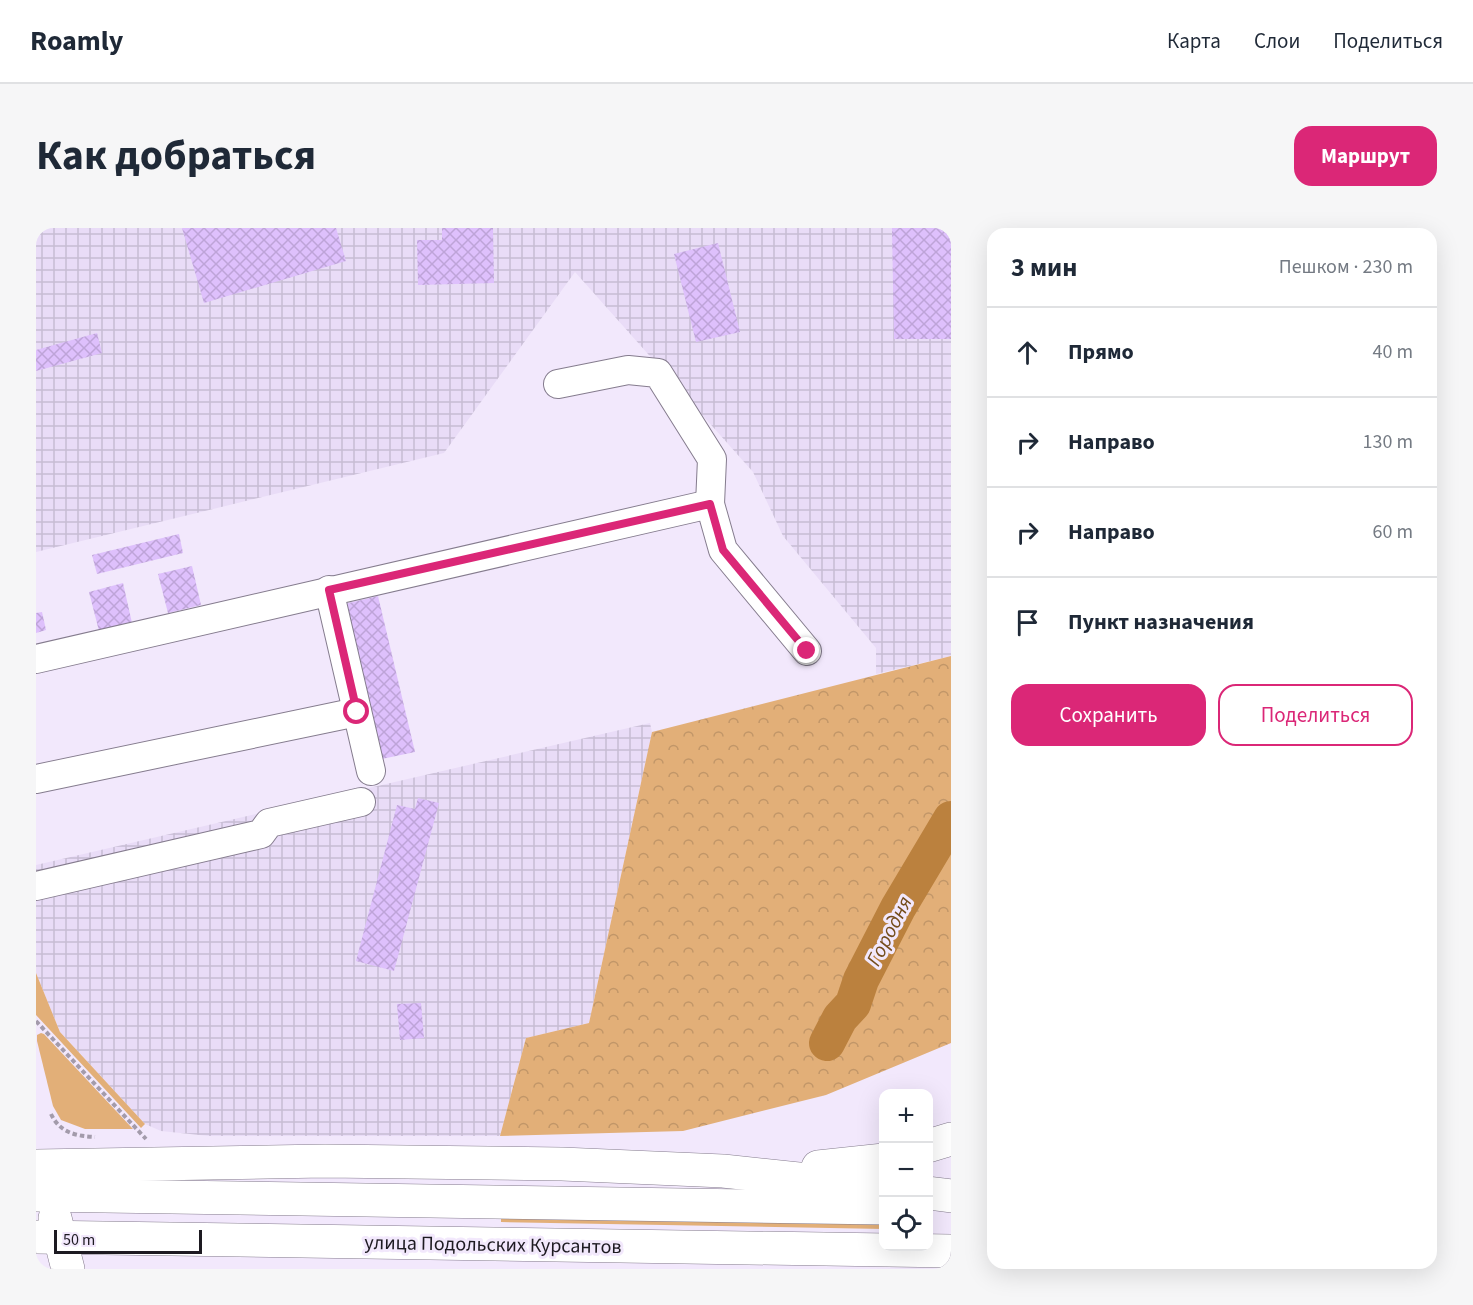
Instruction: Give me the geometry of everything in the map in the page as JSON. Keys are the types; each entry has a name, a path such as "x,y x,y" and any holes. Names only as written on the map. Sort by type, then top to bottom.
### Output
{"main road":[{"path":"933,1144 951,1139"},
{"path":"40,1173 325,1161 562,1164 723,1172 879,1188"},
{"path":"723,1172 822,1167 879,1161"},
{"path":"40,1173 879,1208"},
{"path":"40,1173 48,1237 68,1269"},
{"path":"933,1194 951,1196"},
{"path":"933,1209 951,1209"},
{"name":"улица Подольских Курсантов","path":"48,1237 951,1251"},
{"path":"801,1250 850,1269"}],"lane":[{"path":"558,384 628,370 658,373 712,459 710,504 723,550 807,651"},
{"path":"36,659 710,504"},
{"path":"329,590 371,771"},
{"path":"36,779 357,712"},
{"path":"36,886 261,834 269,824 361,802"}],"path":[{"path":"36,1021 147,1139"},
{"path":"51,1114 63,1130 77,1136 99,1137"}],"shaded area":[{"path":"36,228 951,228 951,656 876,674 876,648 783,536 753,472 575,272 444,453 36,552"},
{"path":"650,723 652,732 589,1023 526,1038 500,1136 209,1136 161,1131 145,1124 60,1032 36,973 36,865"}],"green space":[{"path":"951,656 951,1043 826,1095 683,1131 500,1136 526,1038 589,1023 652,732"},
{"path":"36,973 60,1032 145,1124 141,1128 36,1015"},
{"path":"41,1033 133,1129 85,1129 61,1120 53,1106 37,1041 37,1035"},
{"path":"501,1217 879,1221 879,1229 501,1222"}],"building":[{"path":"182,228 336,228 346,261 204,303"},
{"path":"442,228 493,228 494,283 418,285 417,240 442,240"},
{"path":"892,228 951,228 951,339 894,339"},
{"path":"718,243 740,332 696,342 674,254"},
{"path":"97,333 102,353 36,371 36,350"},
{"path":"179,534 183,553 97,574 92,555"},
{"path":"192,566 201,605 168,613 158,574"},
{"path":"123,583 132,623 99,631 89,592"},
{"path":"378,596 415,752 377,760 340,605"},
{"path":"42,612 46,630 36,633 36,613"},
{"path":"418,798 439,803 394,971 356,961 397,805 415,809"},
{"path":"421,1003 424,1038 400,1040 397,1004"}],"waterway":[{"name":"Городня","path":"827,1043 840,1018 853,1004 861,980 898,908 951,819"}],"route":[{"path":"357,712 329,590 710,504 723,550 807,651"}]}
